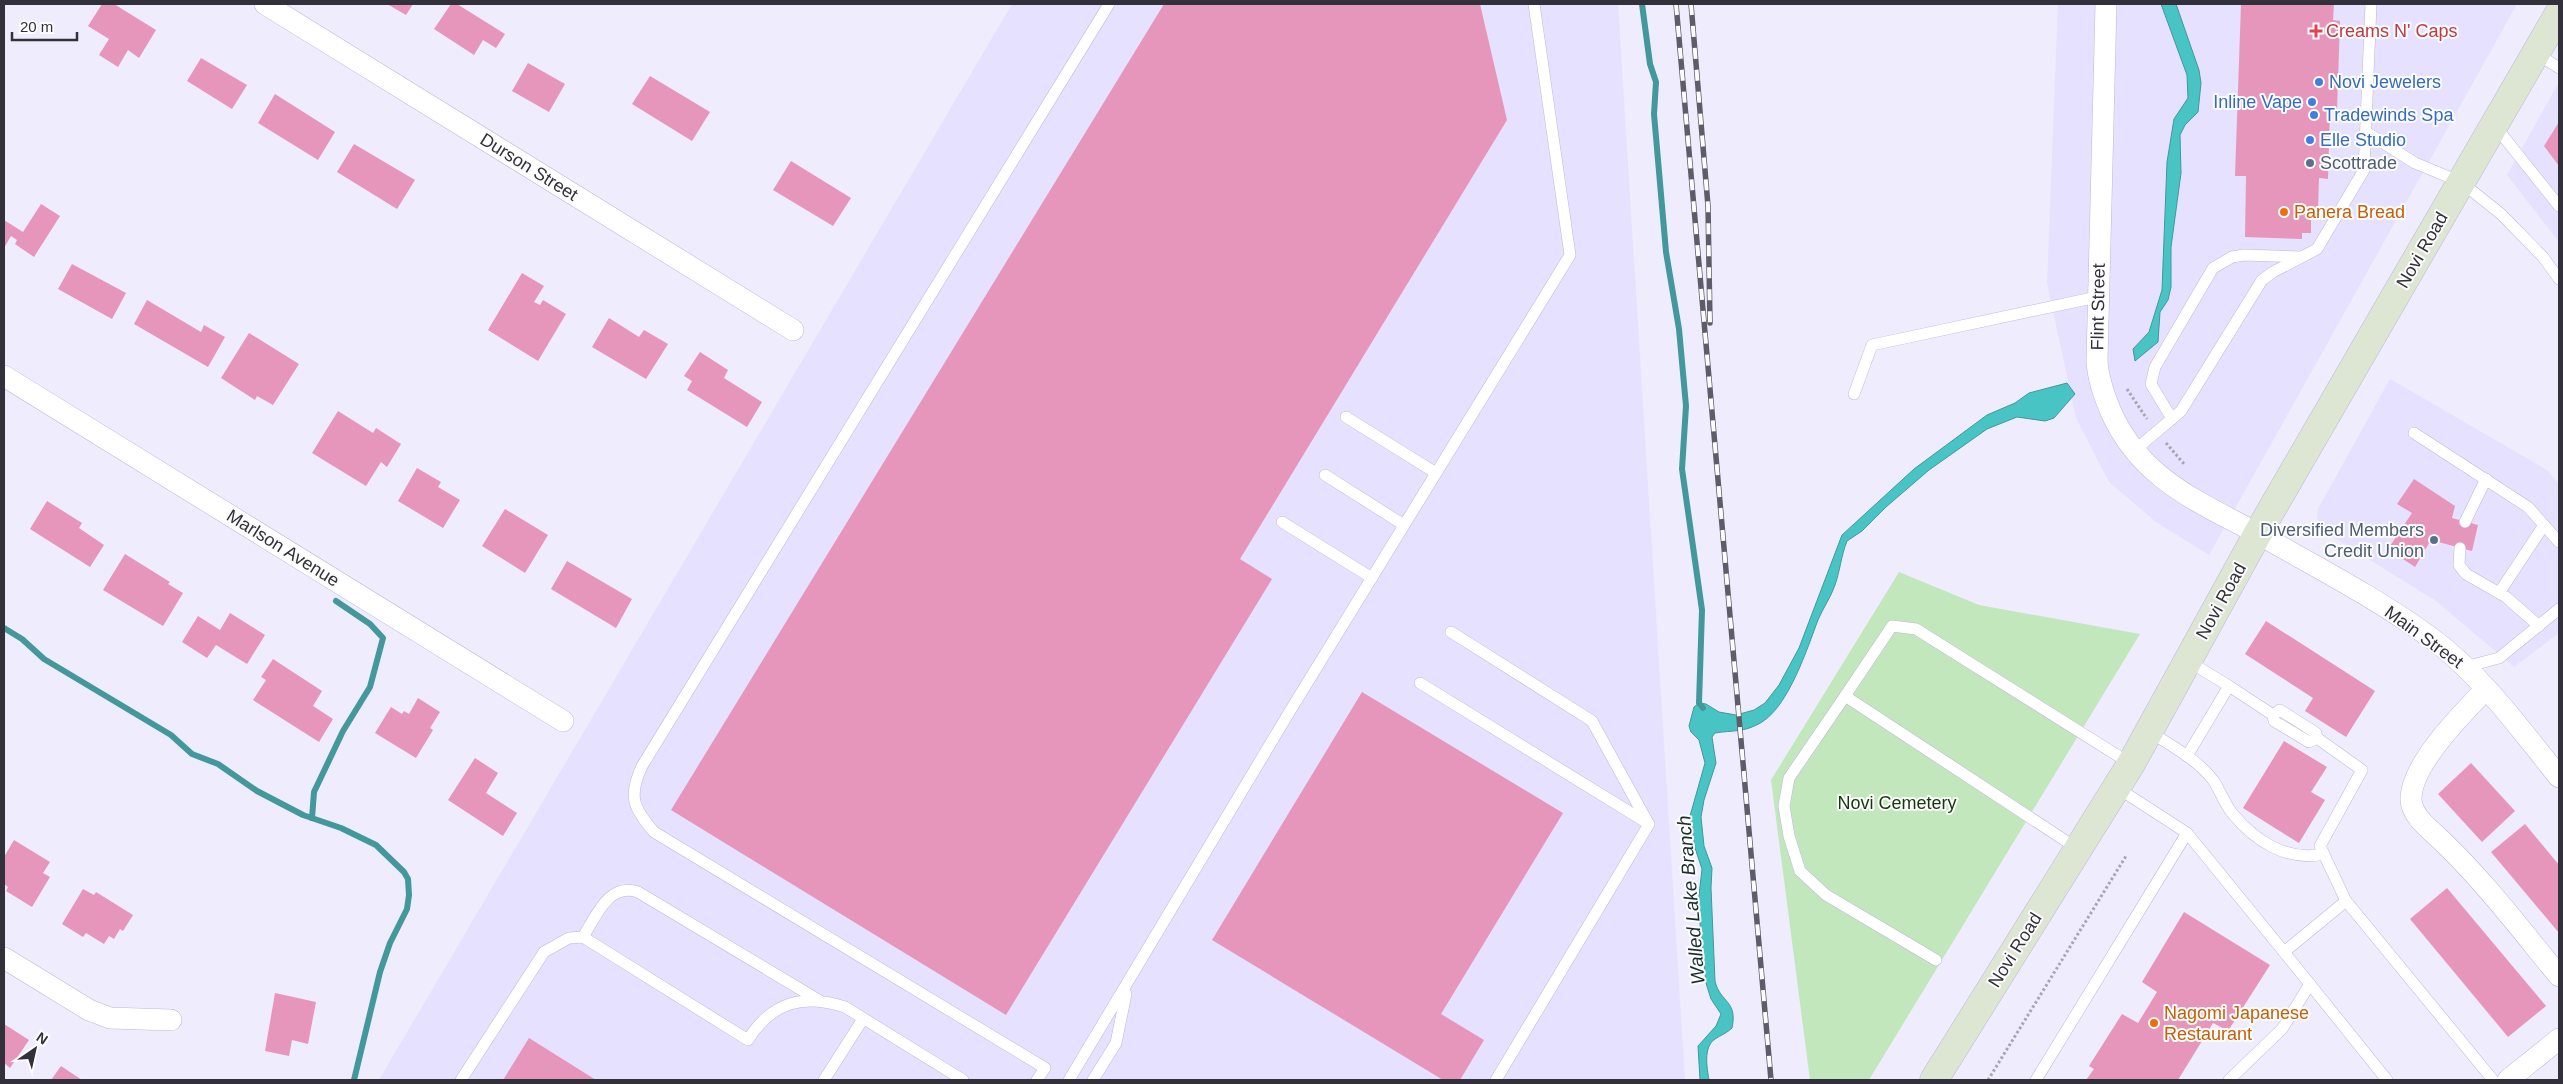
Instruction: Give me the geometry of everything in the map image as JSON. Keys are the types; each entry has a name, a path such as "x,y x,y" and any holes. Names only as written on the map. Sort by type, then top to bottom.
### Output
{"main road":[{"name":"Novi Road","path":"1934,1080 2130,764 2258,533 2559,13"}],"street":[{"name":"Durson Street","path":"265,4 794,330"},
{"name":"Flint Street","path":"2106,4 2098,297 2098,374 2114,417 2134,451 2145,464 2178,490 2258,533"},
{"name":"Marlson Avenue","path":"4,376 563,721"},
{"name":"Main Street","path":"2258,533 2408,622 2465,666 2559,777"},
{"path":"2486,689 2430,754 2414,781 2411,801 2418,818 2470,868 2559,976"},
{"path":"4,958 89,1010 110,1018 171,1020"},
{"path":"2508,1080 2559,1039"}],"lane":[{"path":"1037,1080 1045,1068 654,832 643,819 635,803 634,784 642,766 1109,4"},
{"path":"1069,1080 1372,578 1570,256 1534,4"},
{"path":"2134,451 2181,411 2262,280 2273,272 2317,249 2364,170 2371,4"},
{"path":"2536,53 2559,68"},
{"path":"2494,124 2559,206"},
{"path":"2366,132 2415,163 2460,182 2501,214 2543,257 2559,279"},
{"path":"2172,419 2151,384 2155,367 2212,268 2232,257 2244,255 2303,258"},
{"path":"1854,394 1872,345 2098,297"},
{"path":"1346,417 1436,474"},
{"path":"2414,433 2528,507 2559,542"},
{"path":"1325,475 1404,526"},
{"path":"2465,522 2486,480"},
{"path":"1282,522 1372,578"},
{"path":"2500,593 2544,525"},
{"path":"2460,548 2458,565 2466,574 2500,593 2539,626"},
{"path":"2465,666 2499,658 2559,609"},
{"path":"1936,960 1826,895 1800,871 1789,836 1784,806 1789,778 1892,626 1916,629 2130,764"},
{"path":"1451,632 1592,721 1649,824"},
{"path":"2188,661 2273,714 2274,721 2309,742 2317,738 2362,770 2320,846 2346,901 2493,1080"},
{"path":"1420,683 1649,824"},
{"path":"2186,756 2228,686"},
{"path":"1845,696 2078,850"},
{"path":"2149,731 2186,756 2213,780 2231,812 2250,832 2290,855 2307,857 2324,854"},
{"path":"2116,787 2187,833 2387,1080"},
{"path":"1496,1080 1649,824"},
{"path":"2036,1080 2187,833"},
{"path":"583,936 605,901 620,891 629,889 638,892 820,1001"},
{"path":"2284,952 2346,901"},
{"path":"461,1080 544,952 569,938 583,936 748,1040 762,1021 782,1006 807,1000 820,1001 844,1007 963,1080"},
{"path":"2229,1080 2282,1030 2310,984"},
{"path":"1093,1080 1116,1043 1127,985"},
{"path":"828,1079 863,1019"}],"path":[{"path":"2125,386 2157,432 2186,467"},
{"path":"1988,1080 2126,856"}],"shaded area":[{"path":"1012,4 1618,4 1685,1080 379,1080"},
{"path":"2058,4 2517,4 2209,555 2156,522 2109,482 2076,418 2047,283"},
{"path":"2161,4 2176,4 2199,70 2201,83 2198,112 2185,125 2180,135 2181,173 2171,247 2171,287 2168,300 2160,312 2158,342 2135,361 2133,349 2149,332 2162,290 2167,162 2174,119 2188,98 2187,75"},
{"path":"2559,82 2559,242 2507,175"},
{"path":"2390,379 2547,470 2559,484 2559,633 2514,667 2436,601 2322,530 2317,518 2318,509"},
{"path":"2067,383 2075,394 2054,418 2045,421 2017,417 1987,429 1929,470 1886,507 1862,531 1847,541 1837,580 1818,620 1803,661 1781,703 1772,714 1756,726 1744,730 1715,733 1712,737 1716,763 1704,800 1701,817 1704,846 1712,868 1711,888 1715,981 1717,988 1731,1007 1733,1019 1732,1028 1711,1043 1707,1052 1709,1080 1700,1080 1698,1046 1716,1026 1721,1014 1711,999 1706,983 1698,904 1702,869 1695,848 1690,816 1705,763 1699,740 1691,732 1689,726 1694,707 1699,703 1706,704 1719,712 1736,715 1754,710 1765,703 1779,685 1799,648 1842,535 1914,469 1987,415 2015,403 2029,393"}],"green space":[{"name":"Novi Cemetery","path":"1899,572 1979,605 2140,634 1869,1080 1810,1080 1771,780"}],"building":[{"path":"102,4 114,4 156,30 139,58 128,50 118,67 99,55 109,39 88,26"},
{"path":"387,4 413,4 406,15"},
{"path":"451,4 457,4 505,34 496,48 483,40 474,55 434,29"},
{"path":"1164,4 1480,4 1507,120 1240,559 1272,579 1006,1015 671,810"},
{"path":"2241,4 2334,4 2333,20 2340,21 2337,110 2330,109 2328,179 2319,178 2318,211 2311,211 2311,233 2302,233 2302,239 2245,237 2246,176 2235,176"},
{"path":"201,58 247,85 232,109 187,81"},
{"path":"528,63 565,84 549,112 512,91"},
{"path":"650,76 710,112 692,141 632,104"},
{"path":"275,94 335,132 318,160 258,123"},
{"path":"2559,122 2559,166 2544,146"},
{"path":"354,144 415,180 397,209 337,172"},
{"path":"791,161 851,198 833,226 773,190"},
{"path":"41,204 60,216 34,257 15,244 17,240 11,236 4,248 4,220 23,232"},
{"path":"72,264 126,293 112,319 58,289"},
{"path":"522,273 544,286 534,302 540,305 543,300 566,314 538,361 488,330"},
{"path":"147,300 201,332 204,325 225,337 208,367 134,324"},
{"path":"609,318 639,337 644,330 668,344 646,379 592,347"},
{"path":"249,333 299,364 273,405 257,396 255,400 221,378"},
{"path":"700,352 728,370 724,378 762,402 747,427 687,390 692,381 684,376"},
{"path":"338,411 373,433 376,428 401,444 387,467 381,462 366,486 312,453"},
{"path":"417,468 441,482 438,487 460,500 443,528 398,501"},
{"path":"2414,479 2455,506 2452,518 2478,525 2472,551 2431,540 2415,567 2388,549 2412,513 2397,504"},
{"path":"47,501 82,523 79,528 104,545 90,567 30,529"},
{"path":"505,509 548,535 525,573 482,546"},
{"path":"125,554 170,582 168,584 183,593 163,626 103,590"},
{"path":"567,561 632,599 616,628 551,589"},
{"path":"230,613 265,635 247,664 216,645 207,658 182,642 198,616 220,630"},
{"path":"2266,621 2375,691 2346,737 2305,711 2313,698 2245,654"},
{"path":"273,659 322,691 313,706 333,719 319,742 253,700 266,680 261,677"},
{"path":"1362,692 1563,813 1441,1014 1484,1040 1460,1080 1443,1080 1212,940"},
{"path":"418,698 440,712 430,728 433,730 416,758 375,733 391,707 402,714 404,711 409,714"},
{"path":"2284,741 2327,767 2311,792 2325,800 2299,843 2243,808"},
{"path":"475,758 498,773 486,793 517,813 503,836 448,800"},
{"path":"2471,763 2515,811 2482,842 2438,794"},
{"path":"2525,824 2559,865 2559,933 2491,852"},
{"path":"14,840 50,862 43,873 50,877 32,907 6,891 8,887 4,884 4,857"},
{"path":"2447,888 2546,1006 2508,1037 2410,919"},
{"path":"83,889 94,895 96,892 133,915 123,931 120,929 114,939 109,936 104,944 86,933 83,937 62,924"},
{"path":"2184,912 2270,965 2228,1031 2213,1023 2178,1080 2086,1080 2094,1069 2089,1066 2122,1014 2138,1023 2157,992 2142,982"},
{"path":"275,993 316,1002 308,1044 292,1040 289,1056 265,1051"},
{"path":"4,1024 29,1040 10,1068 4,1063"},
{"path":"529,1038 596,1080 503,1080"},
{"path":"61,1066 82,1080 51,1080"}],"waterway":[{"path":"1642,4 1650,64 1656,82 1654,114 1666,252 1679,329 1686,406 1682,469 1702,610 1699,703 1703,708"},
{"path":"312,818 314,792 343,731 370,687 383,638 370,624 336,601"},
{"path":"4,628 22,639 44,659 171,735 192,754 218,764 257,791 303,815 341,828 376,845 404,872 408,879 409,895 407,909 390,943 380,972 354,1080"}],"railway":[{"path":"1676,4 1771,1080"},
{"path":"1691,4 1708,206 1710,323"}],"place":[{"name":"Creams N' Caps","path":"2316,31"},
{"name":"Novi Jewelers","path":"2319,82"},
{"name":"Inline Vape","path":"2312,102"},
{"name":"Tradewinds Spa","path":"2314,115"},
{"name":"Elle Studio","path":"2310,140"},
{"name":"Scottrade","path":"2310,163"},
{"name":"Panera Bread","path":"2284,212"},
{"name":"Diversified Members Credit Union","path":"2434,540"},
{"name":"Nagomi Japanese Restaurant","path":"2154,1023"}],"water label":[{"name":"Walled Lake Branch","path":"1691,900"}]}
